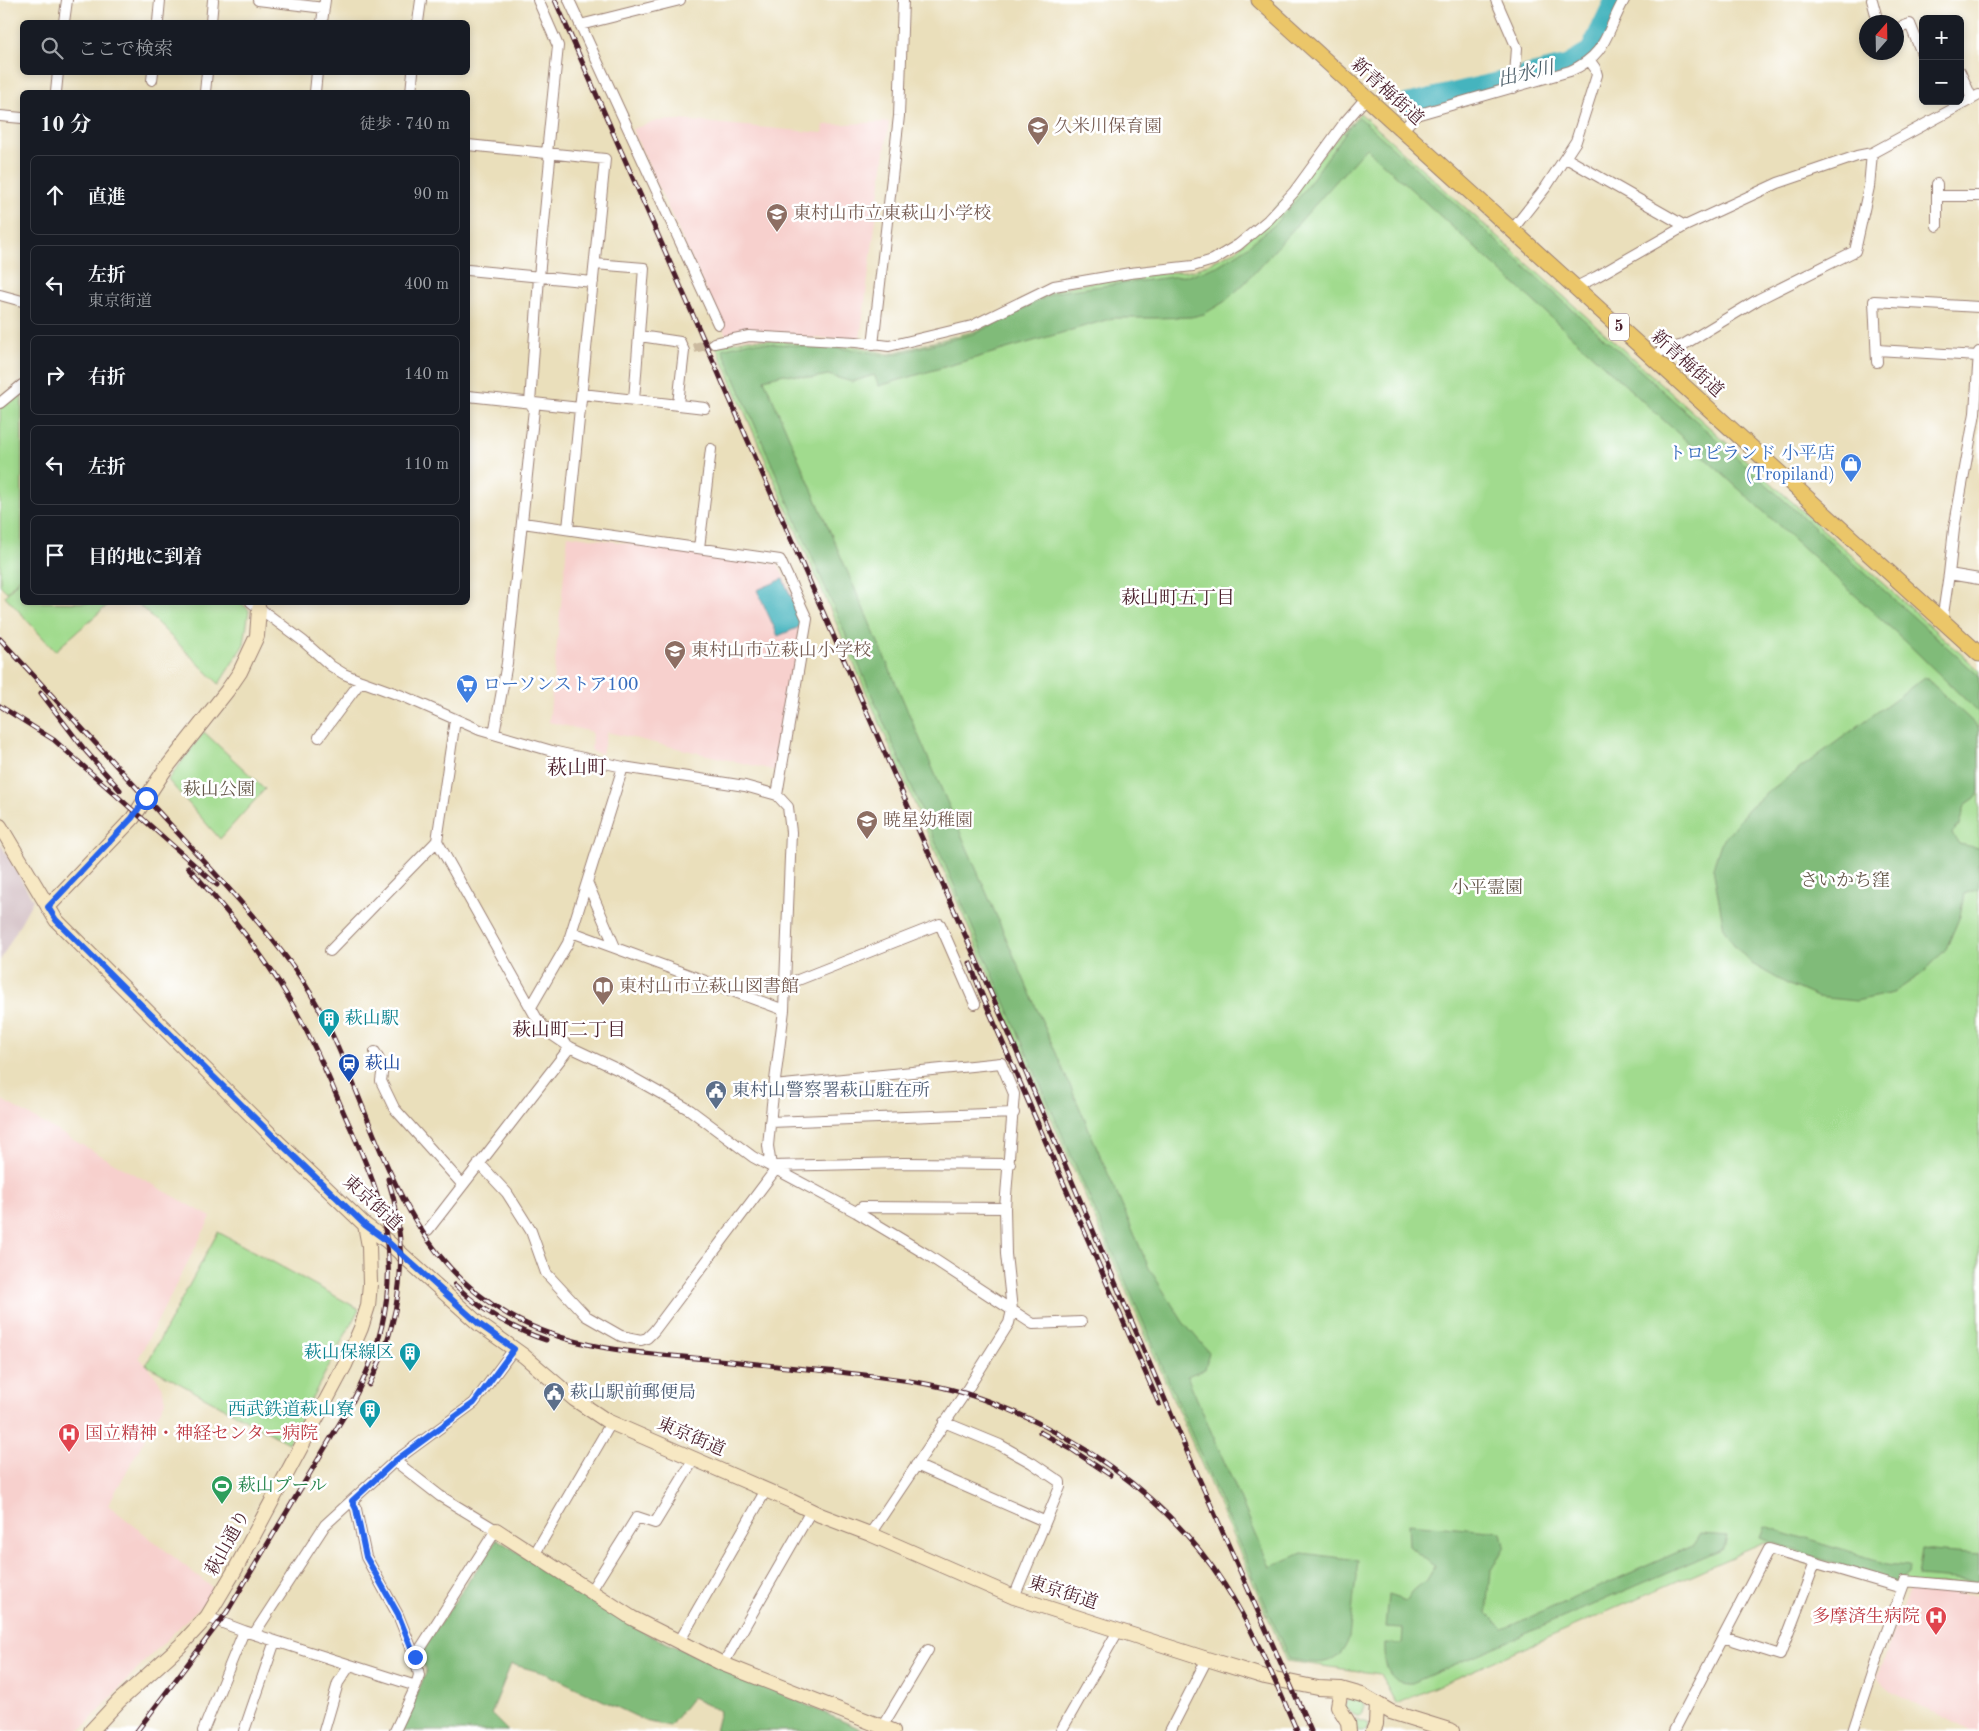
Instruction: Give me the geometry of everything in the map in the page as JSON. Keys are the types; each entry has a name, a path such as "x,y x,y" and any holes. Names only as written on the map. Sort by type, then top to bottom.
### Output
{"main road":[{"name":"新青梅街道","path":"1259,0 1979,654"}],"street":[{"path":"64,20 67,0"},
{"path":"158,20 160,0"},
{"path":"211,20 213,0"},
{"path":"258,0 324,4 322,20"},
{"path":"418,20 421,0"},
{"path":"494,734 507,663 534,410 530,403 550,159 547,153 558,46 538,0"},
{"path":"569,0 718,324"},
{"path":"580,25 680,0"},
{"path":"873,345 899,116 903,0"},
{"path":"1496,0 1517,48 1514,86"},
{"path":"1402,130 1416,115 1570,71 1590,61 1604,41 1624,0"},
{"path":"1872,0 1876,15"},
{"path":"1904,26 1910,24 1919,46"},
{"path":"1512,230 1566,158 1576,141 1597,75 1590,61"},
{"path":"56,90 58,75"},
{"path":"205,90 207,75"},
{"path":"315,90 317,75"},
{"path":"411,90 413,75"},
{"path":"1576,287 1596,278 1685,226 1778,183 1857,156 1872,153 1975,97 1964,79"},
{"path":"714,343 749,336 856,342 889,346 972,326 1054,286 1130,273 1193,266 1213,260 1238,245 1268,220 1294,192 1345,122 1366,98"},
{"path":"0,116 20,118"},
{"path":"470,145 605,159 568,529"},
{"path":"1650,356 1684,345 1759,299 1854,251 1869,187 1872,153"},
{"path":"1566,158 1685,226"},
{"path":"1937,184 1938,226"},
{"path":"1937,196 1979,196 1979,189"},
{"path":"595,264 644,268 634,400"},
{"path":"470,270 593,282"},
{"path":"0,295 20,300"},
{"path":"1877,362 1874,301 1979,307"},
{"path":"640,336 680,342 689,350 678,404"},
{"path":"1877,350 1979,354 1975,412 1954,529 1942,621"},
{"path":"0,403 20,387"},
{"path":"582,394 705,408"},
{"path":"470,396 580,408"},
{"path":"699,548 711,449"},
{"path":"523,523 780,560 807,619 777,795"},
{"path":"1949,574 1979,579"},
{"path":"257,605 331,666 344,674 454,720 552,752 623,768 745,786 777,795 788,807 791,832 784,1010 768,1146 773,1168 654,1331 641,1340 621,1336 586,1316 546,1272 531,1231 507,1193 479,1163"},
{"path":"48,907 132,818 164,771 240,672 257,636 257,605"},
{"path":"319,737 361,681"},
{"path":"330,951 436,841 454,720"},
{"path":"531,1007 568,943 623,768"},
{"name":"東京街道","path":"0,826 56,920 277,1140 365,1225 387,1241 479,1324 514,1349 574,1399 611,1423 811,1511 870,1534 1014,1597 1266,1677 1318,1688 1341,1689 1362,1695 1391,1712 1452,1731"},
{"path":"436,841 536,1017 548,1032 570,1047 620,1070 690,1110 753,1157 856,1212 926,1254 1033,1324 1081,1322"},
{"path":"588,882 615,948"},
{"path":"784,984 940,924 975,1004"},
{"path":"572,932 784,1010"},
{"path":"428,1230 570,1047"},
{"path":"375,1052 383,1067 381,1081 394,1108 462,1184"},
{"path":"774,1086 1001,1063 1014,1094 1010,1164 1005,1208 1006,1254 1012,1310 1009,1322 996,1347 870,1534"},
{"path":"770,1122 1014,1113"},
{"path":"773,1168 904,1163 1010,1164"},
{"path":"856,1212 862,1207 1005,1208"},
{"name":"萩山通り","path":"91,1731 119,1701 180,1646 207,1617 235,1570 341,1374 361,1328 368,1306 370,1284 369,1246 365,1225"},
{"path":"203,1731 249,1632 325,1525 395,1461 474,1403 514,1349"},
{"path":"944,1422 1000,1445 1032,1462 1060,1482 1060,1488 1044,1521 1014,1597"},
{"path":"534,1555 611,1423"},
{"path":"590,1592 637,1517 655,1523 694,1459"},
{"path":"395,1461 440,1496 632,1618 723,1664 887,1729 928,1650"},
{"path":"916,1465 1044,1521"},
{"path":"679,1642 766,1490"},
{"path":"352,1501 356,1509 366,1557 398,1614 415,1657 419,1674 416,1686 395,1731"},
{"path":"723,1664 811,1511"},
{"path":"415,1657 496,1530"},
{"path":"1674,1731 1769,1549 1902,1588"},
{"path":"1722,1636 1780,1655 1815,1564"},
{"path":"1853,1731 1905,1581 1979,1588"},
{"path":"207,1617 416,1686"},
{"path":"1061,1731 1118,1631"},
{"path":"244,1731 275,1641"},
{"path":"1170,1731 1207,1659"},
{"path":"324,1731 338,1683 350,1665"},
{"path":"1341,1689 1338,1706 1348,1722 1349,1731"},
{"path":"1373,1731 1376,1724 1377,1704"}],"shaded area":[{"name":"東村山市立東萩山小学校","path":"680,120 823,133 824,125 889,122 860,339 727,337 632,129 657,121"},
{"name":"東村山市立萩山小学校","path":"568,535 778,564 804,619 777,771 607,732 602,754 591,751 592,732 549,722"},
{"path":"0,843 33,900 0,961"},
{"name":"国立精神・神経センター病院","path":"0,1099 211,1217 139,1357 159,1381 166,1400 108,1505 213,1588 203,1604 138,1668 80,1731 0,1731"},
{"name":"多摩済生病院","path":"1913,1589 1979,1595 1979,1731 1972,1731 1891,1691 1878,1676 1908,1592"}],"green space":[{"name":"小平霊園","path":"1360,113 1979,670 1979,1584 1897,1586 1764,1543 1396,1704 1380,1674 1287,1661 716,346 749,339 860,347 888,354 975,331 1056,289 1110,279 1195,270 1237,250"},
{"path":"1359,117 1979,676 1979,713 1905,641 1366,148 1244,284 1224,302 1204,314 1191,317 1113,318 879,386 874,375 852,382 828,375 813,378 784,374 764,379 1149,1268 1183,1322 1209,1352 1205,1369 1187,1376 1270,1567 1302,1553 1358,1560 1349,1638 1339,1655 1332,1660 1317,1663 1289,1659 722,349 750,342 858,350 888,356 976,333 1056,292 1195,274 1217,266 1240,252 1273,226 1300,196 1350,126"},
{"path":"20,391 20,577 7,592 0,585 0,407"},
{"path":"20,578 20,605 108,605 55,651 5,596"},
{"path":"139,605 243,605 249,610 244,644 219,684"},
{"name":"さいかち窪","path":"1925,677 1979,728 1979,792 1975,798 1965,805 1960,825 1952,833 1959,844 1979,848 1979,889 1964,894 1960,916 1946,949 1923,973 1893,993 1856,1001 1817,997 1789,985 1752,964 1734,945 1724,929 1713,868 1721,843 1749,808 1768,792"},
{"name":"萩山公園","path":"204,732 265,789 220,839 168,780"},
{"path":"218,1232 359,1309 288,1443 146,1365"},
{"path":"1408,1524 1502,1532 1505,1546 1491,1570 1487,1613 1503,1629 1694,1545 1701,1534 1727,1536 1724,1548 1412,1683 1404,1683 1392,1676 1386,1665 1384,1643 1402,1644 1403,1628 1385,1627 1388,1595 1406,1601 1413,1591 1426,1580 1434,1566 1409,1546"},
{"path":"1764,1526 1886,1564 1909,1566 1908,1573 1895,1584 1760,1538"},
{"path":"497,1539 649,1635 865,1731 715,1731 720,1711 692,1698 670,1726 648,1722 547,1674 511,1664 491,1714 508,1731 400,1731 426,1673 420,1653"},
{"path":"1922,1549 1979,1554 1979,1582 1918,1577"},
{"path":"1351,1696 1364,1703 1365,1707 1362,1715 1357,1715 1344,1709"},
{"path":"1356,1719 1368,1723 1367,1731 1355,1731"}],"water":[{"path":"783,579 804,625 778,636 757,590"}],"waterway":[{"name":"出水川","path":"1404,104 1567,65 1589,52 1614,0"}],"tunnel":[{"path":"694,348 714,343"}],"railway":[{"path":"555,0 1014,1045 1189,1456 1311,1731"},
{"path":"0,639 231,891 292,965 319,1009 342,1057 382,1154 404,1201 431,1245 465,1283 509,1315 534,1328 588,1344 616,1350 839,1372 918,1382 964,1393 1040,1424 1076,1444 1143,1492 1200,1551 1224,1584 1245,1619 1264,1656 1297,1731"},
{"path":"41,693 84,749 120,790"},
{"path":"0,706 54,740 217,885"},
{"path":"137,1731 227,1612 350,1406 374,1353 382,1327 388,1272 383,1217 375,1188 360,1149 309,1036 285,992 252,943 188,867"},
{"path":"970,963 1159,1404"},
{"path":"369,1385 389,1336 399,1284 401,1258 399,1232 395,1205 388,1179"},
{"path":"455,1285 475,1303 498,1318 533,1336 546,1340"},
{"path":"1040,1432 1071,1449 1110,1475"}],"place":[{"name":"久米川保育園","path":"1038,146"},
{"name":"東村山市立東萩山小学校","path":"777,233"},
{"name":"トロピランド 小平店 (Tropiland)","path":"1851,483"},
{"name":"東村山市立萩山小学校","path":"675,670"},
{"name":"ローソンストア100","path":"467,704"},
{"name":"暁星幼稚園","path":"867,840"},
{"name":"東村山市立萩山図書館","path":"603,1006"},
{"name":"萩山駅","path":"329,1038"},
{"name":"萩山","path":"349,1083"},
{"name":"東村山警察署萩山駐在所","path":"716,1110"},
{"name":"萩山保線区","path":"410,1372"},
{"name":"萩山駅前郵便局","path":"554,1412"},
{"name":"西武鉄道萩山寮","path":"370,1429"},
{"name":"国立精神・神経センター病院","path":"69,1453"},
{"name":"萩山プール","path":"222,1505"},
{"name":"多摩済生病院","path":"1936,1636"}],"district":[{"name":"萩山町五丁目","path":"1178,599"},
{"name":"萩山町","path":"577,769"},
{"name":"萩山町二丁目","path":"569,1031"}],"route":[{"path":"146,798 132,818 48,907 56,920 365,1225 387,1241 479,1324 514,1349 474,1403 395,1461 352,1501 356,1509 366,1557 398,1614 415,1657"}]}
